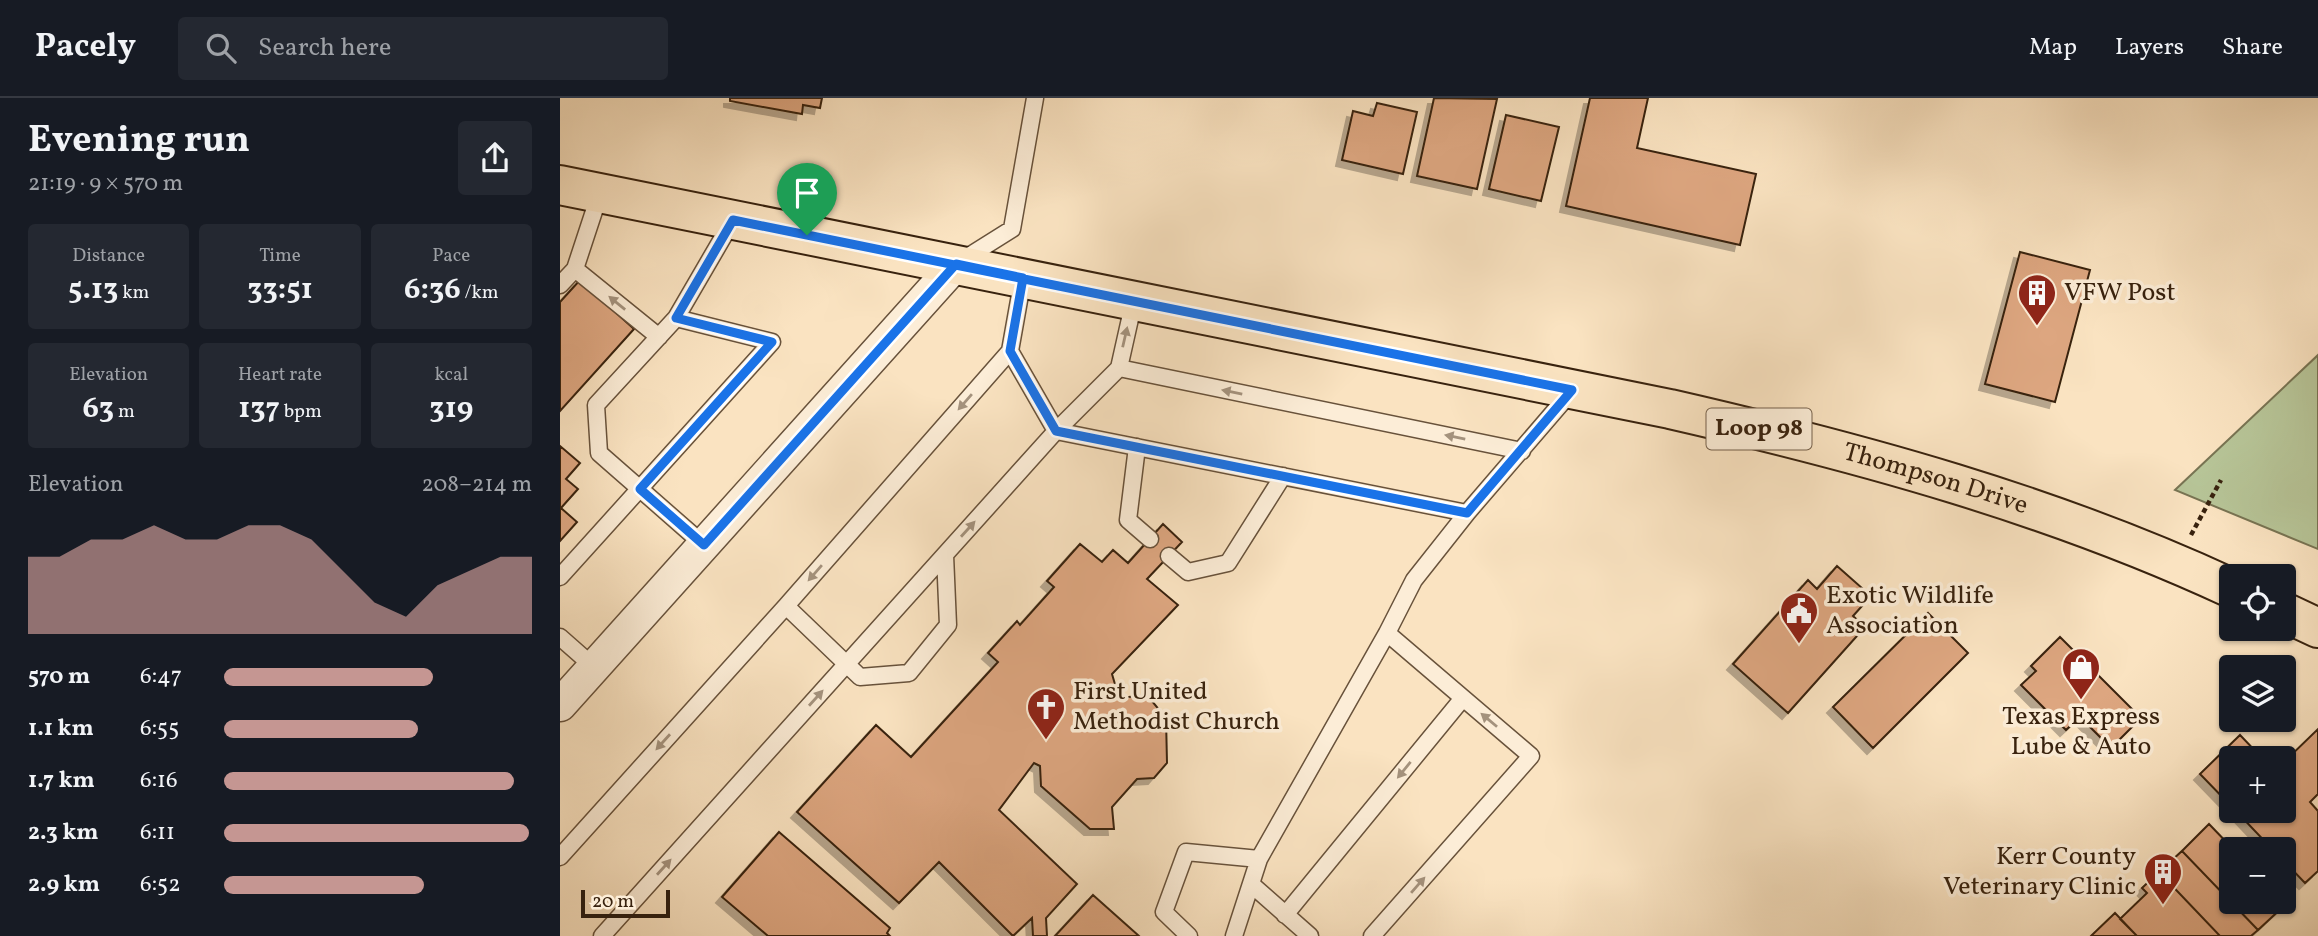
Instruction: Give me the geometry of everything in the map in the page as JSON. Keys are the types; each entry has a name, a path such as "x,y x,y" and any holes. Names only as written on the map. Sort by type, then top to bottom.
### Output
{"main road":[{"name":"Thompson Drive","path":"560,185 1756,429 1924,473 2117,538 2219,583"},
{"path":"2296,618 2318,628"}],"street":[{"path":"560,705 956,264"}],"lane":[{"path":"956,264 1012,229 1035,98"},
{"path":"560,285 575,269 600,193"},
{"path":"704,545 599,453 596,405 676,318 733,220"},
{"path":"575,269 659,337"},
{"path":"560,857 1010,351 1023,278"},
{"path":"601,936 1056,431 1119,368 1134,301"},
{"path":"560,577 772,342 676,318"},
{"path":"1010,351 1056,431 1467,513"},
{"path":"1119,368 1521,451"},
{"path":"1234,936 1259,859 1387,633 1414,580 1572,390"},
{"path":"1137,447 1128,520 1150,539"},
{"path":"1169,555 1188,572 1228,564 1283,476"},
{"path":"786,606 860,677 909,673 948,625 945,555"},
{"path":"1372,936 1531,756 1387,633"},
{"path":"560,637 594,667"},
{"path":"1285,915 1463,698"},
{"path":"1189,936 1164,912 1186,852 1259,859"},
{"path":"1251,884 1310,936"}],"path":[{"path":"2199,521 2221,480"}],"green space":[{"path":"2318,355 2318,549 2175,490"}],"building":[{"path":"730,98 822,98 820,108 803,105 802,114 730,101"},
{"path":"1434,98 1497,99 1477,189 1417,176"},
{"path":"1590,98 1648,98 1637,148 1756,174 1740,245 1566,206"},
{"path":"1377,103 1417,112 1403,174 1342,160 1353,111 1373,116"},
{"path":"1506,115 1559,127 1541,201 1489,189"},
{"name":"VFW Post","path":"2020,252 2090,270 2055,402 1985,384"},
{"path":"580,280 634,329 560,411 560,302"},
{"path":"560,446 580,463 566,479 578,489 561,508 577,522 560,541"},
{"name":"First United Methodist Church","path":"1163,524 1182,542 1147,579 1178,605 1112,674 1119,698 1147,695 1166,718 1167,763 1154,778 1137,779 1112,807 1114,829 1090,829 1041,786 1040,766 1034,763 999,810 1077,884 1046,918 1047,936 1033,936 1032,918 1013,936 939,862 899,903 797,812 876,725 911,757 998,662 988,653 1017,621 1020,625 1054,587 1047,581 1080,544 1102,562 1113,550 1128,563"},
{"name":"Exotic Wildlife Association","path":"1837,566 1871,596 1853,616 1865,627 1788,713 1733,664 1808,580 1817,589"},
{"path":"1928,613 1968,653 1873,748 1833,707"},
{"name":"Texas Express Lube & Auto","path":"2060,637 2141,718 2111,748 2080,717 2066,730 2021,685 2036,671 2031,666"},
{"path":"2318,729 2318,794 2310,802 2318,811 2318,871 2305,883 2296,874 2296,837 2261,837 2247,823 2296,823 2296,750"},
{"path":"2240,735 2251,746 2229,746"},
{"path":"2219,755 2219,794 2200,774"},
{"path":"2209,824 2221,837 2219,837 2219,889 2182,851"},
{"path":"779,832 890,928 887,933 890,936 768,936 722,897"},
{"path":"2182,851 2219,889 2219,914 2243,914 2258,930 2251,936 2220,936 2159,872"},
{"name":"Kerr County Veterinary Clinic","path":"2159,872 2220,936 2137,936 2120,919 2147,893 2142,888"},
{"path":"1093,895 1139,936 1055,936"},
{"path":"2115,913 2137,936 2091,936"},
{"path":"2243,914 2275,914 2258,930"}],"place":[{"name":"VFW Post","path":"2037,327"},
{"name":"Exotic Wildlife Association","path":"1799,645"},
{"name":"Texas Express Lube & Auto","path":"2081,701"},
{"name":"First United Methodist Church","path":"1046,741"},
{"name":"Kerr County Veterinary Clinic","path":"2163,906"}],"route":[{"path":"807,235 733,220 676,318 772,342 640,489 704,545 956,264 1023,278 1010,351 1056,431 1467,513 1572,390 956,264 807,235"}]}
